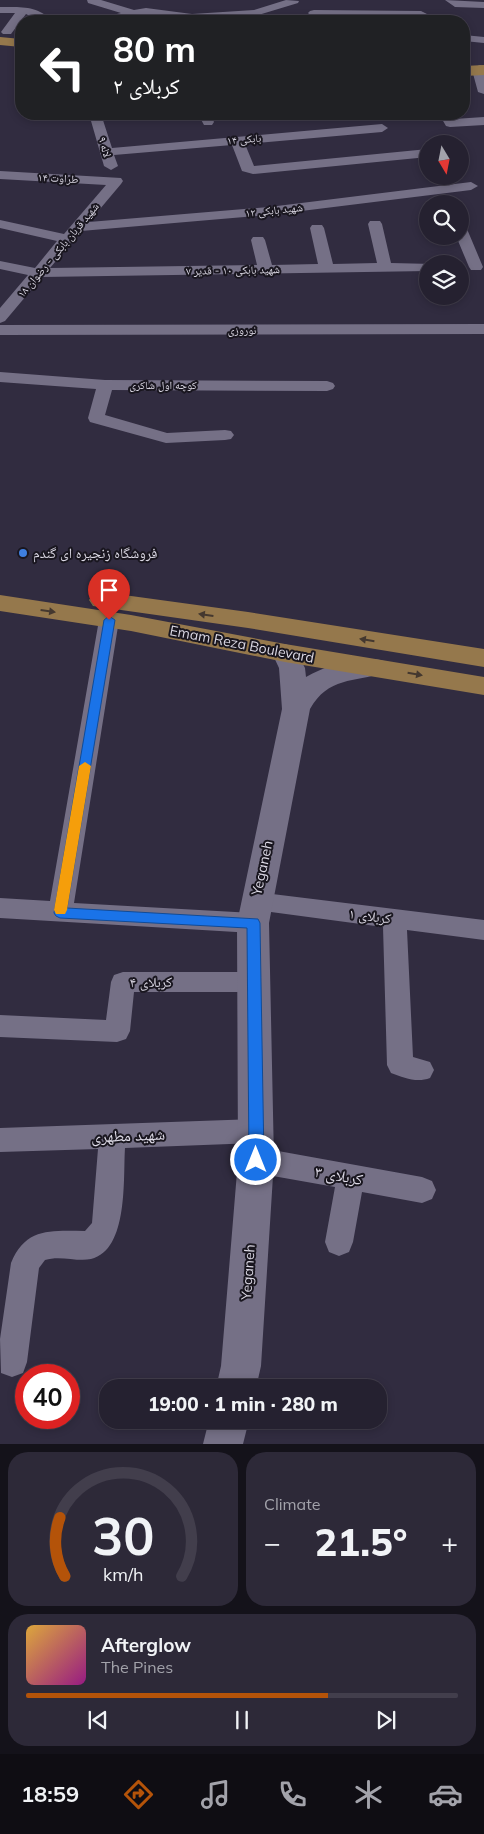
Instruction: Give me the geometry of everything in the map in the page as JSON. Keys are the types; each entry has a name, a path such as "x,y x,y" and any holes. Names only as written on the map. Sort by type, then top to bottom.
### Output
{"main road":[{"path":"470,61 483,66"},
{"path":"470,69 483,66"},
{"name":"Emam Reza Boulevard","path":"0,586 273,641 374,667 484,686"},
{"name":"Emam Reza Boulevard","path":"0,603 109,620 273,641 472,656"},
{"path":"453,681 472,656"}],"street":[{"path":"9,0 22,11"},
{"path":"92,0 133,14"},
{"path":"146,11 162,0"},
{"path":"450,0 455,4 484,4"},
{"path":"263,15 293,1 319,15"},
{"path":"0,10 39,13 41,15"},
{"path":"19,15 22,11"},
{"path":"128,15 146,11 177,15"},
{"path":"314,13 421,14"},
{"path":"7,34 15,22"},
{"path":"470,39 484,40"},
{"path":"483,66 484,89"},
{"name":"لاله ۹","path":"97,120 116,181"},
{"path":"448,120 450,123 484,121"},
{"name":"بابکی ۱۴","path":"107,152 382,128"},
{"path":"237,140 247,168 253,170 419,154"},
{"name":"طراوت ۱۴","path":"0,175 116,181"},
{"name":"شهید قربان بابکی - رضوان ۱۸","path":"0,320 116,181"},
{"name":"شهید بابکی ۱۲","path":"77,227 270,211 471,186"},
{"path":"0,224 67,240"},
{"path":"375,224 384,268"},
{"path":"317,228 327,269"},
{"path":"258,240 266,270"},
{"path":"468,245 480,267"},
{"name":"شهید بابکی ۱۰ - قدیر ۷","path":"0,265 39,273 419,267"},
{"name":"نوروزی","path":"0,320 484,329"},
{"name":"کوچه اول شاکری","path":"0,377 105,385 327,386"},
{"path":"105,385 96,418 166,438 225,435"},
{"path":"60,913 109,620"},
{"name":"Yeganeh","path":"238,1379 241,1366 256,1146 254,912 296,709 292,668 273,641"},
{"path":"296,709 309,689 319,682 350,670 374,667"},
{"name":"کربلای ۱","path":"0,908 60,913 254,912 395,919 484,930"},
{"path":"395,919 400,1065 421,1070"},
{"name":"کربلای ۴","path":"0,1026 117,1031 123,982 255,982"},
{"path":"12,1362 25,1263 36,1249 42,1247 91,1245 102,1233 107,1222 112,1135"},
{"name":"شهید مطهری","path":"0,1140 112,1135 256,1146"},
{"name":"کربلای ۳","path":"256,1146 350,1177 422,1190"},
{"path":"339,1242 350,1177"},
{"path":"223,1444 227,1429"}],"slow traffic":[{"path":"61,910 85,766"}],"place":[{"name":"فروشگاه زنجیره ای گندم","path":"23,553"}],"route":[{"path":"109,620 60,913 253,923 256,1160"}]}
